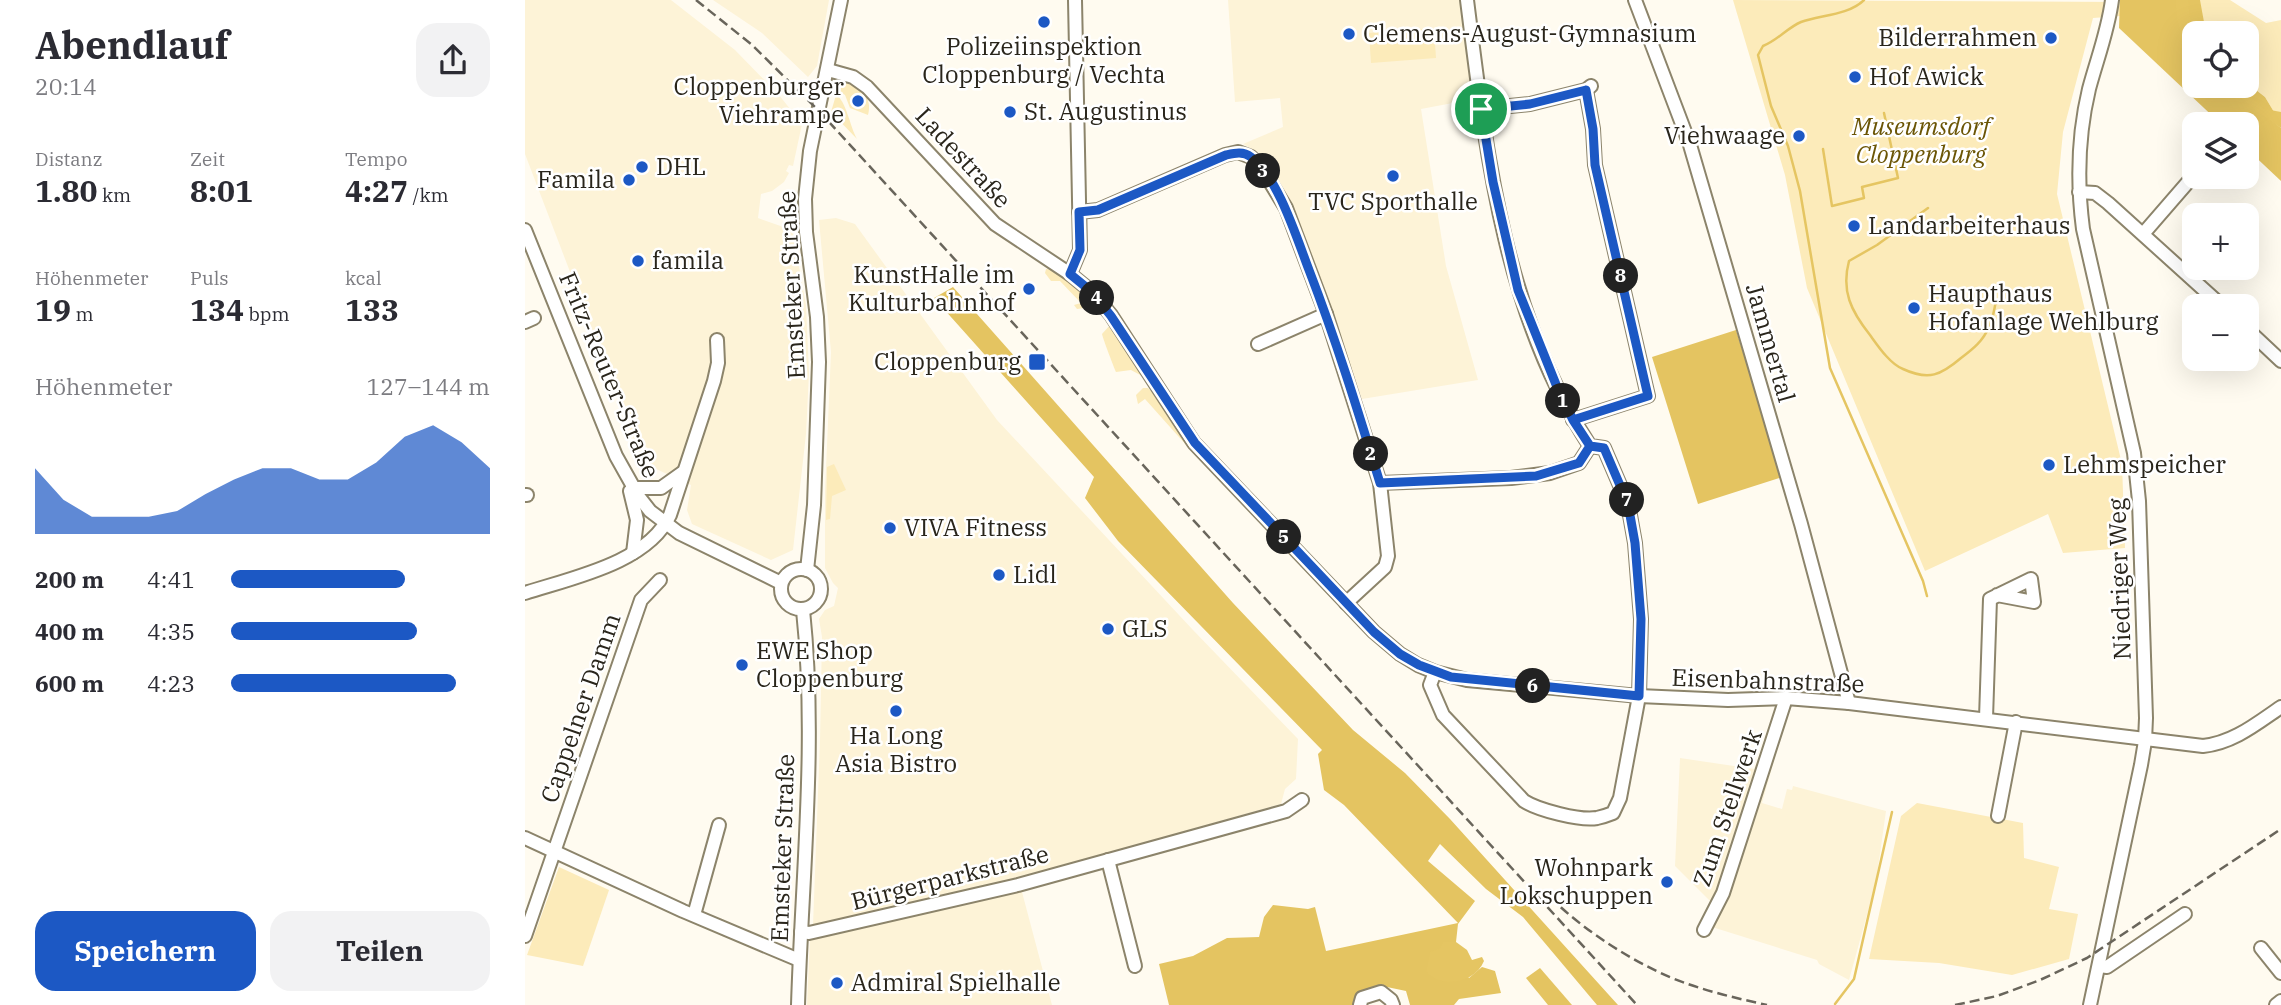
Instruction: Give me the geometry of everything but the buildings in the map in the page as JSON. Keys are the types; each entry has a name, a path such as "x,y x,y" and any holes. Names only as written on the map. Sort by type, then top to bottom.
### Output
{"street":[{"name":"Emsteker Straße","path":"798,1005 808,753 808,666 803,610 814,605 821,594 820,582 813,572 807,570 814,505 819,362 805,199 810,151 841,0"},
{"path":"1070,274 1080,250 1075,0"},
{"path":"1435,672 1430,685 1443,715 1507,785 1532,806 1587,819 1613,813 1620,798 1639,696 1641,619 1635,543 1628,504 1604,448 1590,446 1573,420 1518,290 1493,182 1467,0"},
{"name":"Jammertal","path":"1635,0 1690,145 1797,511 1849,703"},
{"name":"Niedriger Weg","path":"2090,1005 2145,741 2139,501 2134,453 2083,229 2079,192 2079,154 2085,111 2112,0"},
{"name":"Ladestraße","path":"828,69 853,77 867,87 995,224 1070,274"},
{"path":"1481,109 1530,104 1588,88 1595,165 1648,396 1573,420"},
{"path":"1079,212 1098,210 1238,152 1251,157 1264,172 1286,208 1326,314 1380,483 1388,556 1385,567 1346,603"},
{"path":"2143,234 2182,189"},
{"path":"2079,192 2095,193 2209,294"},
{"name":"Fritz-Reuter-Straße","path":"525,230 630,483 650,511 701,545 781,583"},
{"name":"Eisenbahnstraße","path":"1070,274 1092,292 1111,316 1195,443 1374,632 1400,654 1435,672 1467,680 1639,696 1728,700 1786,698 1849,703 2203,746 2233,739 2281,707"},
{"path":"1258,344 1326,314"},
{"path":"525,593 602,568 656,537 666,524 717,372 717,340"},
{"path":"2259,341 2281,361"},
{"path":"1380,483 1536,476 1579,463 1590,446"},
{"path":"633,552 637,520 630,483 661,488 683,473"},
{"path":"803,610 793,608 784,601 780,591 784,577 794,569 807,570"},
{"name":"Cappelner Damm","path":"525,936 641,600 660,580"},
{"path":"1986,718 1990,599 1997,595"},
{"name":"Zum Stellwerk","path":"1704,930 1723,893 1786,698"},
{"path":"1999,817 2016,722"},
{"name":"Bürgerparkstraße","path":"801,932 809,933 1005,888 1286,811 1302,800"},
{"path":"694,915 719,825"},
{"path":"525,838 799,960"},
{"path":"1108,860 1135,966"},
{"path":"2099,966 2106,967 2185,914"},
{"path":"2261,948 2281,973"},
{"path":"1360,1005 1362,998 1381,992 1391,1000 1392,1005"},
{"path":"2276,1005 2281,1001"}],"shaded area":[{"path":"525,0 671,0 735,50 779,95 802,124 793,166 789,165 786,171 789,173 784,182 772,191 761,194 758,218 789,229 793,234 806,305 809,373 806,434 793,550 771,560 692,524 687,510 691,485 643,463 525,154"},
{"path":"713,0 829,0 817,66 808,77 762,33"},
{"path":"1228,0 1463,0 1474,99 1421,109 1446,266 1478,380 1362,399 1292,205 1270,165 1259,153 1243,144 1283,127 1280,98 1235,102"},
{"path":"2120,0 2200,0 2204,21 2182,21 2182,87 2119,28"},
{"path":"2176,0 2188,0 2191,21 2182,21 2182,34 2180,30"},
{"path":"2259,92 2265,97 2274,112 2270,119 2281,128 2281,181 2259,160 2259,112 2208,112 2193,98 2259,98"},
{"path":"2241,98 2253,98 2265,109 2281,112 2281,128 2259,112"},
{"path":"836,218 855,224 997,420 1298,739 1296,779 1285,789 1281,804 1015,879 813,925 820,741 822,637 819,619 825,610 834,606 838,588 825,568 825,492 831,352 819,220"},
{"path":"953,287 1233,603 1353,730 1405,773 1450,819 1618,1005 1597,1005 1523,917 1486,889 1440,844 1428,861 1475,901 1458,924 1456,942 1443,942 1469,978 1482,967 1495,971 1501,993 1459,999 1454,1005 1410,1005 1406,991 1387,987 1359,993 1355,1005 1169,1005 1159,964 1193,956 1227,938 1259,937 1264,917 1273,905 1308,909 1315,907 1326,951 1458,923 1344,805 1324,790 1318,754 1322,750 1118,541 1085,498 1094,477 934,298"},
{"path":"1736,330 1782,477 1698,504 1652,357"},
{"path":"1779,707 1789,708 1762,803 1782,809 1787,789 1792,790 1793,786 1886,811 1876,882 1849,980 1819,964 1817,960 1712,927 1717,908 1675,866 1680,758 1754,769"},
{"path":"1022,892 1052,1005 807,1005 810,938 931,909"},
{"path":"1443,942 1456,942 1467,950 1472,960 1482,957 1484,961 1480,968 1466,979 1458,981 1441,981 1433,977 1426,972 1430,952 1439,949"},
{"path":"1540,968 1572,1005 1548,1005 1526,978"}],"green space":[{"name":"Museumsdorf Cloppenburg","path":"1733,0 2230,0 2266,23 2281,20 2281,112 2274,112 2259,92 2259,21 2190,21 2120,16 2093,18 2063,132 2057,194 2122,464 2125,548 2063,553 2048,514 1925,571 1807,288 1785,175"},
{"path":"1434,28 1436,58 1371,63 1369,33"},
{"path":"846,82 865,94 869,103 868,115 850,108 845,95 837,89 838,85"},
{"path":"836,95 843,102 857,139 831,112"},
{"path":"1046,269 1069,279 1089,296 1090,302 1084,308 1077,309 1074,305 1081,303 1060,281 1051,281 1045,273"},
{"path":"1111,324 1142,376 1131,370 1116,372 1102,334"},
{"path":"1143,388 1148,388 1154,394 1187,441 1187,446 1145,399 1138,404 1136,395"},
{"path":"834,464 846,490 832,496 830,519 826,520 827,467"},
{"path":"1917,803 2023,823 2024,858 2059,867 2049,909 2078,914 2069,959 2012,975 1939,963 1869,959 1901,816"},
{"path":"559,867 609,890 583,966 527,955"}],"waterway":[{"path":"1864,0 1843,12 1801,22 1763,46 1758,55 1771,106 1788,146 1800,191 1830,368 1923,581 1927,596"},
{"path":"1823,149 1832,206 1864,198 1862,187 1898,178 1884,113"},
{"path":"1928,208 1877,245 1849,261 1847,291 1863,326 1898,367 1920,375 1934,374 1954,364 1981,341 1987,332 1996,301"},
{"path":"1835,1004 1854,979 1892,812"}],"railway":[{"path":"696,0 751,44 819,111 1637,1005"},
{"path":"1955,1005 1997,996 2087,958 2281,829"},
{"path":"1550,897 1597,936 1652,969 1698,987 1767,1005"}],"place":[{"name":"Polizeiinspektion Cloppenburg / Vechta","path":"1044,22"},
{"name":"Clemens-August-Gymnasium","path":"1349,34"},
{"name":"Bilderrahmen","path":"2051,38"},
{"name":"Hof Awick","path":"1855,77"},
{"name":"Cloppenburger Viehrampe","path":"858,101"},
{"name":"St. Augustinus","path":"1010,112"},
{"name":"Viehwaage","path":"1799,136"},
{"name":"DHL","path":"642,167"},
{"name":"TVC Sporthalle","path":"1393,176"},
{"name":"Famila","path":"629,180"},
{"name":"Landarbeiterhaus","path":"1854,226"},
{"name":"famila","path":"638,261"},
{"name":"KunstHalle im Kulturbahnhof","path":"1029,289"},
{"name":"Haupthaus Hofanlage Wehlburg","path":"1914,308"},
{"name":"Cloppenburg","path":"1037,362"},
{"name":"Lehmspeicher","path":"2049,465"},
{"name":"VIVA Fitness","path":"890,528"},
{"name":"Lidl","path":"999,575"},
{"name":"GLS","path":"1108,629"},
{"name":"EWE Shop Cloppenburg","path":"742,665"},
{"name":"Ha Long Asia Bistro","path":"896,711"},
{"name":"Wohnpark Lokschuppen","path":"1667,882"},
{"name":"Admiral Spielhalle","path":"837,983"}],"route":[{"path":"1481,109 1493,182 1518,290 1557,387 1573,420 1590,446 1579,463 1536,476 1380,483 1326,314 1286,208 1264,172 1251,157 1238,152 1098,210 1079,212 1080,250 1070,274 1092,292 1111,316 1195,443 1374,632 1400,654 1435,672 1467,680 1639,696 1641,619 1635,543 1628,504 1604,448 1590,446 1573,420 1648,396 1595,165 1593,129 1586,90 1530,104 1481,109"}]}
